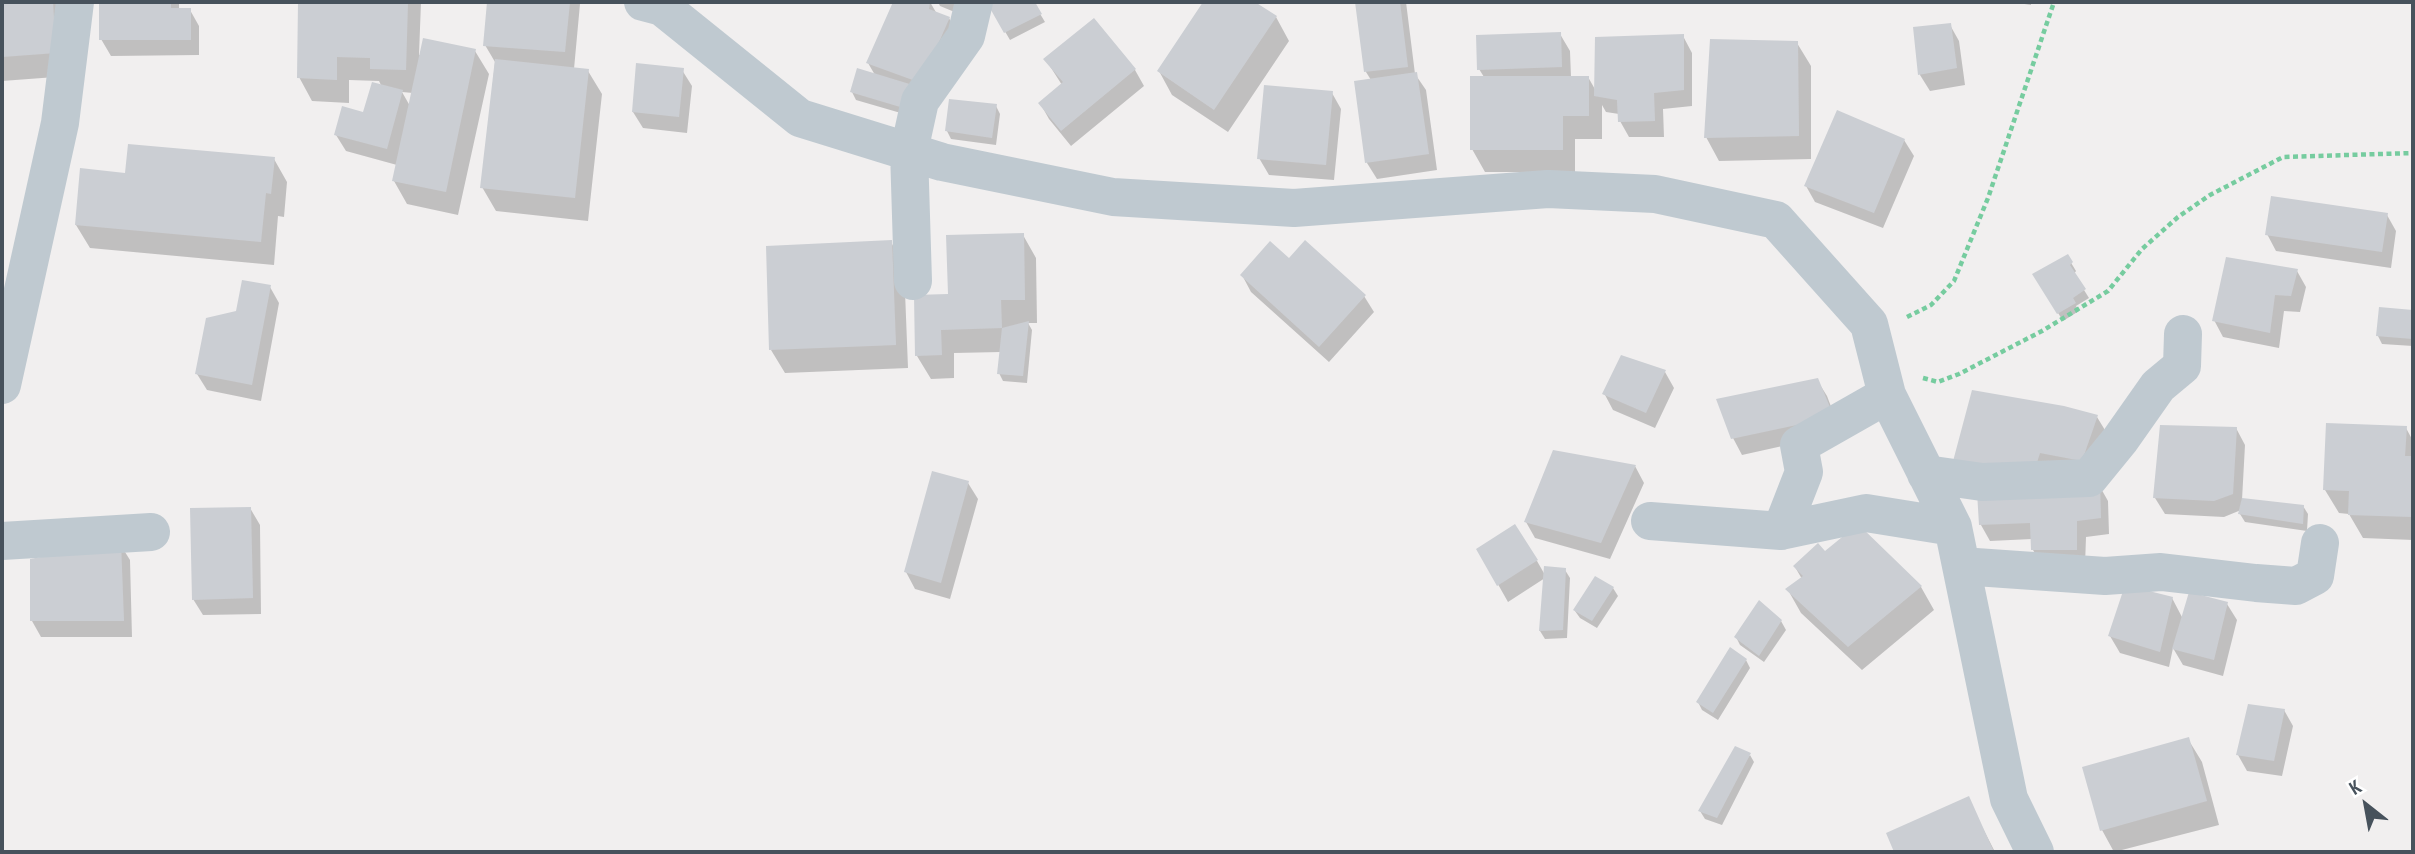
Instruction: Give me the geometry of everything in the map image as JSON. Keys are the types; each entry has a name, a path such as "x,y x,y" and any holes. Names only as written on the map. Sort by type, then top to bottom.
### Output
{"street":[{"path":"2,385 60,122 75,2"},
{"path":"643,2 662,6 800,118 942,162 1113,197 1294,208 1548,189 1655,194 1776,220 1869,324 1880,366 1926,474 1953,527 2009,799 2035,852"},
{"path":"913,281 909,151 920,101 966,36 974,2"},
{"path":"1926,474 1982,482 2089,478 2158,386 2182,366 2183,334"},
{"path":"1781,531 1804,472 1799,445 1880,366"},
{"path":"1650,521 1781,531 1866,513 1953,527"},
{"path":"2,541 151,531"},
{"path":"1961,566 2105,576 2161,572 2296,586 2315,576 2320,543"}],"path":[{"path":"2054,2 1988,198 1954,281 1880,366 1938,382 2042,331 2108,291 2142,249 2178,217 2210,195 2283,157 2413,153"}],"building":[{"path":"2,2 53,2 56,53 2,57"},
{"path":"99,2 171,2 171,8 191,8 191,40 99,40"},
{"path":"298,2 408,2 406,70 370,69 370,58 337,57 337,80 297,78"},
{"path":"487,2 570,2 565,52 483,46"},
{"path":"893,2 930,2 929,9 950,17 921,83 866,63"},
{"path":"1035,2 1042,14 1004,33 987,3"},
{"path":"1203,2 1255,2 1277,16 1214,110 1157,71"},
{"path":"1355,2 1400,2 1408,67 1364,72"},
{"path":"1094,18 1136,69 1061,131 1038,103 1063,82 1043,59"},
{"path":"1951,23 1957,68 1918,75 1913,27"},
{"path":"1561,32 1562,67 1477,70 1476,35"},
{"path":"1684,34 1684,90 1654,93 1655,121 1618,122 1617,100 1594,96 1595,37"},
{"path":"423,38 476,49 446,192 392,181"},
{"path":"1710,39 1798,41 1799,136 1704,138"},
{"path":"495,59 589,69 575,198 480,188"},
{"path":"636,63 684,68 679,117 632,112"},
{"path":"857,68 916,86 907,109 850,92"},
{"path":"1417,72 1429,154 1365,163 1354,81"},
{"path":"1470,76 1589,76 1589,116 1563,116 1563,150 1470,150"},
{"path":"372,82 403,90 387,149 334,135 342,106 363,112"},
{"path":"1264,85 1333,91 1326,165 1257,159"},
{"path":"949,99 997,104 992,138 945,131"},
{"path":"1837,110 1905,139 1874,213 1804,186"},
{"path":"128,144 275,157 271,194 266,193 261,242 75,225 80,168 125,173"},
{"path":"2271,196 2388,213 2382,252 2265,235"},
{"path":"1024,233 1025,300 1001,300 1002,328 941,330 942,355 915,356 914,295 948,294 946,235"},
{"path":"892,240 896,345 769,350 766,246"},
{"path":"1305,240 1366,295 1319,347 1240,275 1270,241 1289,258"},
{"path":"2068,254 2073,262 2070,265 2086,289 2073,298 2076,303 2057,314 2032,274"},
{"path":"2226,257 2298,269 2291,296 2275,295 2270,333 2212,321"},
{"path":"242,280 271,285 252,385 195,374 206,318 236,311"},
{"path":"2379,307 2413,310 2413,339 2376,336"},
{"path":"1029,321 1023,376 997,374 1002,328"},
{"path":"1621,355 1666,370 1646,413 1602,394"},
{"path":"1818,378 1834,417 1731,439 1716,399"},
{"path":"1972,390 2064,406 2098,415 2082,461 2040,453 2033,475 1952,465"},
{"path":"2326,423 2407,426 2405,456 2413,456 2413,517 2348,515 2349,491 2323,490"},
{"path":"2160,425 2237,427 2233,494 2214,501 2153,498"},
{"path":"1553,450 1636,465 1601,543 1524,522"},
{"path":"932,471 969,481 941,583 904,572"},
{"path":"2100,483 2101,518 2077,521 2077,550 2031,550 2030,523 1979,525 1977,492"},
{"path":"2242,498 2304,505 2303,524 2238,514"},
{"path":"251,507 253,598 192,600 190,508"},
{"path":"1515,524 1538,560 1497,586 1476,549"},
{"path":"1858,524 1922,586 1848,647 1785,589 1803,576 1793,566 1818,543 1825,551"},
{"path":"121,542 124,621 30,621 30,559"},
{"path":"1544,566 1566,568 1563,630 1539,631"},
{"path":"1595,576 1614,587 1592,621 1573,610"},
{"path":"2125,585 2173,597 2160,652 2108,636"},
{"path":"2189,592 2228,602 2214,660 2172,649"},
{"path":"1759,600 1782,620 1759,656 1734,637"},
{"path":"1730,647 1747,659 1713,713 1696,702"},
{"path":"2248,704 2285,709 2274,761 2236,755"},
{"path":"2189,737 2207,801 2100,831 2082,767"},
{"path":"1735,746 1751,753 1717,818 1698,811"},
{"path":"1969,796 1994,852 1894,852 1886,833"}]}
